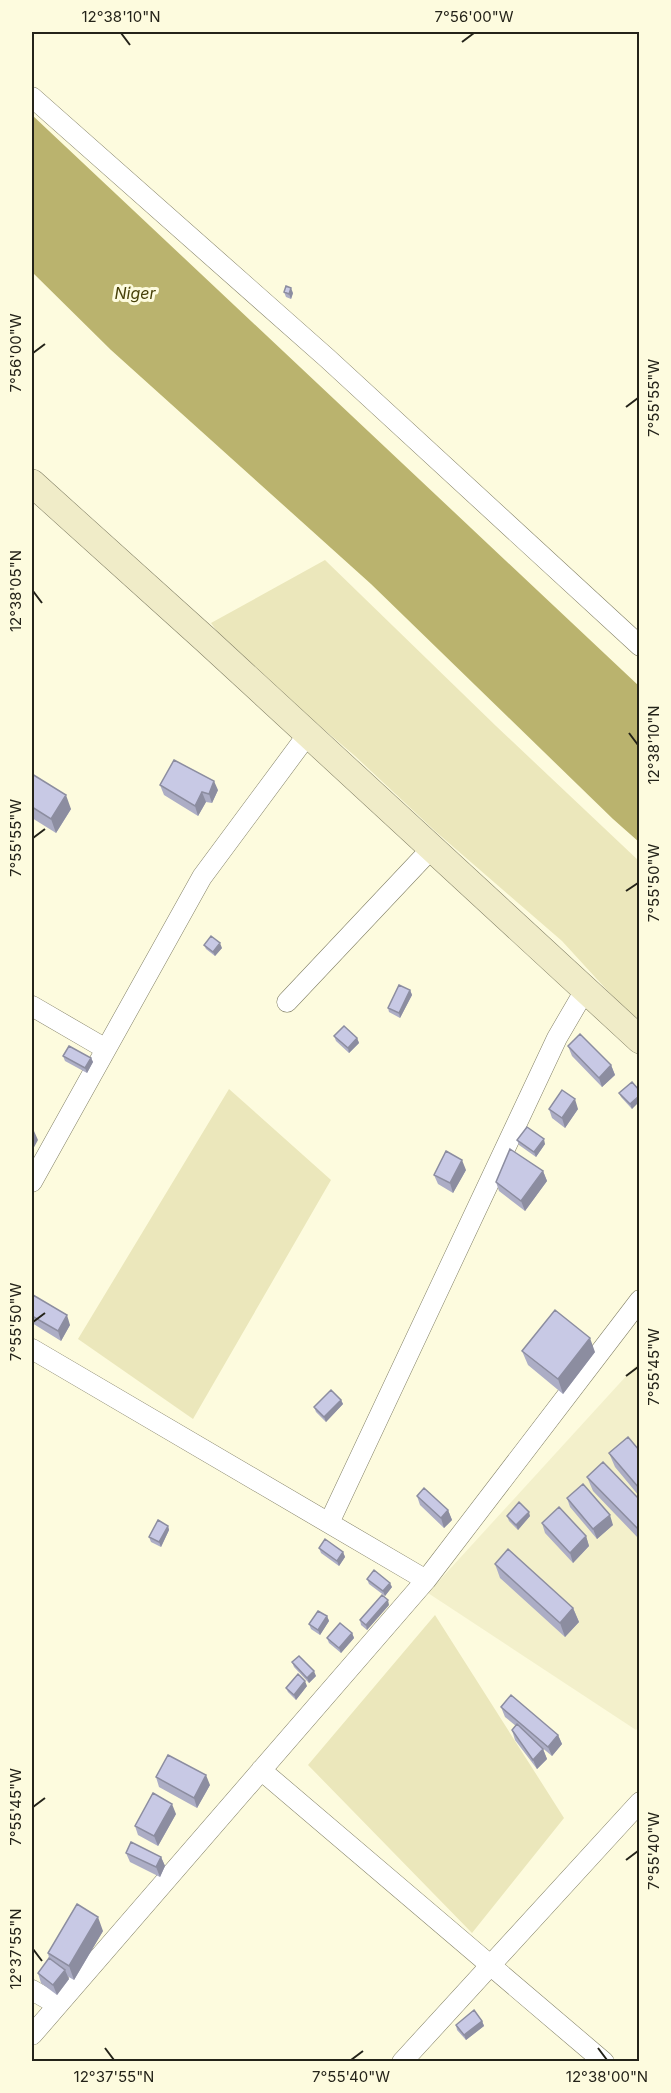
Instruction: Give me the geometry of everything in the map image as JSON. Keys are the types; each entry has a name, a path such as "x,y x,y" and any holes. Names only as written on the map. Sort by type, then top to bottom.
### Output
{"main road":[{"path":"32,483 639,1040"}],"street":[{"path":"32,97 327,358 639,646"},
{"path":"32,1182 202,877 308,734"},
{"path":"287,1002 432,848"},
{"path":"329,1523 557,1038 585,990"},
{"path":"32,1006 106,1049"},
{"path":"32,2035 426,1580 639,1300"},
{"path":"32,1349 426,1580"},
{"path":"261,1770 604,2061"},
{"path":"402,2061 639,1802"},
{"path":"32,1990 58,2005"}],"shaded area":[{"path":"325,560 639,861 639,1025 562,941 435,831 355,756 230,649 211,623"},
{"path":"229,1089 331,1180 193,1419 78,1339"},
{"path":"639,1362 639,1727 636,1730 428,1593"},
{"path":"435,1615 564,1818 472,1933 308,1765"}],"water":[{"name":"Niger","path":"32,115 639,686 639,842 371,584 111,350 32,272"}],"building":[{"path":"286,286 291,288 289,294 284,292"},
{"path":"174,760 214,781 209,794 202,792 195,806 160,785"},
{"path":"32,774 66,795 51,819 32,807"},
{"path":"211,936 220,943 213,952 204,945"},
{"path":"399,985 410,990 399,1013 388,1008"},
{"path":"344,1026 357,1038 348,1048 334,1036"},
{"path":"580,1034 611,1065 599,1078 568,1046"},
{"path":"69,1046 91,1058 85,1068 63,1056"},
{"path":"632,1082 639,1090 639,1096 630,1104 619,1093"},
{"path":"562,1090 575,1099 562,1118 549,1109"},
{"path":"527,1127 544,1139 534,1152 517,1140"},
{"path":"510,1149 543,1171 521,1201 496,1182"},
{"path":"446,1151 462,1160 450,1183 434,1175"},
{"path":"33,1295 67,1315 58,1331 32,1316"},
{"path":"555,1310 590,1338 558,1379 522,1351"},
{"path":"331,1390 341,1400 324,1417 314,1407"},
{"path":"628,1437 639,1450 639,1488 609,1453"},
{"path":"603,1462 639,1499 639,1530 587,1477"},
{"path":"583,1484 610,1515 593,1529 567,1498"},
{"path":"424,1488 448,1510 441,1518 417,1496"},
{"path":"519,1502 529,1512 516,1525 507,1516"},
{"path":"559,1507 586,1536 570,1553 542,1523"},
{"path":"158,1520 168,1526 159,1542 149,1537"},
{"path":"325,1539 343,1552 337,1561 319,1548"},
{"path":"508,1549 573,1608 560,1623 495,1564"},
{"path":"374,1570 390,1583 383,1591 367,1579"},
{"path":"382,1595 388,1600 366,1625 360,1620"},
{"path":"318,1611 327,1616 318,1630 309,1624"},
{"path":"340,1623 352,1633 339,1648 327,1638"},
{"path":"299,1656 314,1671 307,1678 292,1662"},
{"path":"298,1674 305,1681 294,1695 286,1688"},
{"path":"511,1695 558,1735 548,1747 501,1707"},
{"path":"517,1724 543,1749 533,1760 512,1730"},
{"path":"168,1755 206,1775 194,1798 156,1777"},
{"path":"153,1793 172,1804 154,1836 135,1826"},
{"path":"131,1842 161,1857 156,1867 126,1853"},
{"path":"77,1904 98,1917 69,1966 48,1953"},
{"path":"49,1958 65,1970 53,1985 38,1973"},
{"path":"474,2010 482,2021 464,2035 456,2025"}]}
